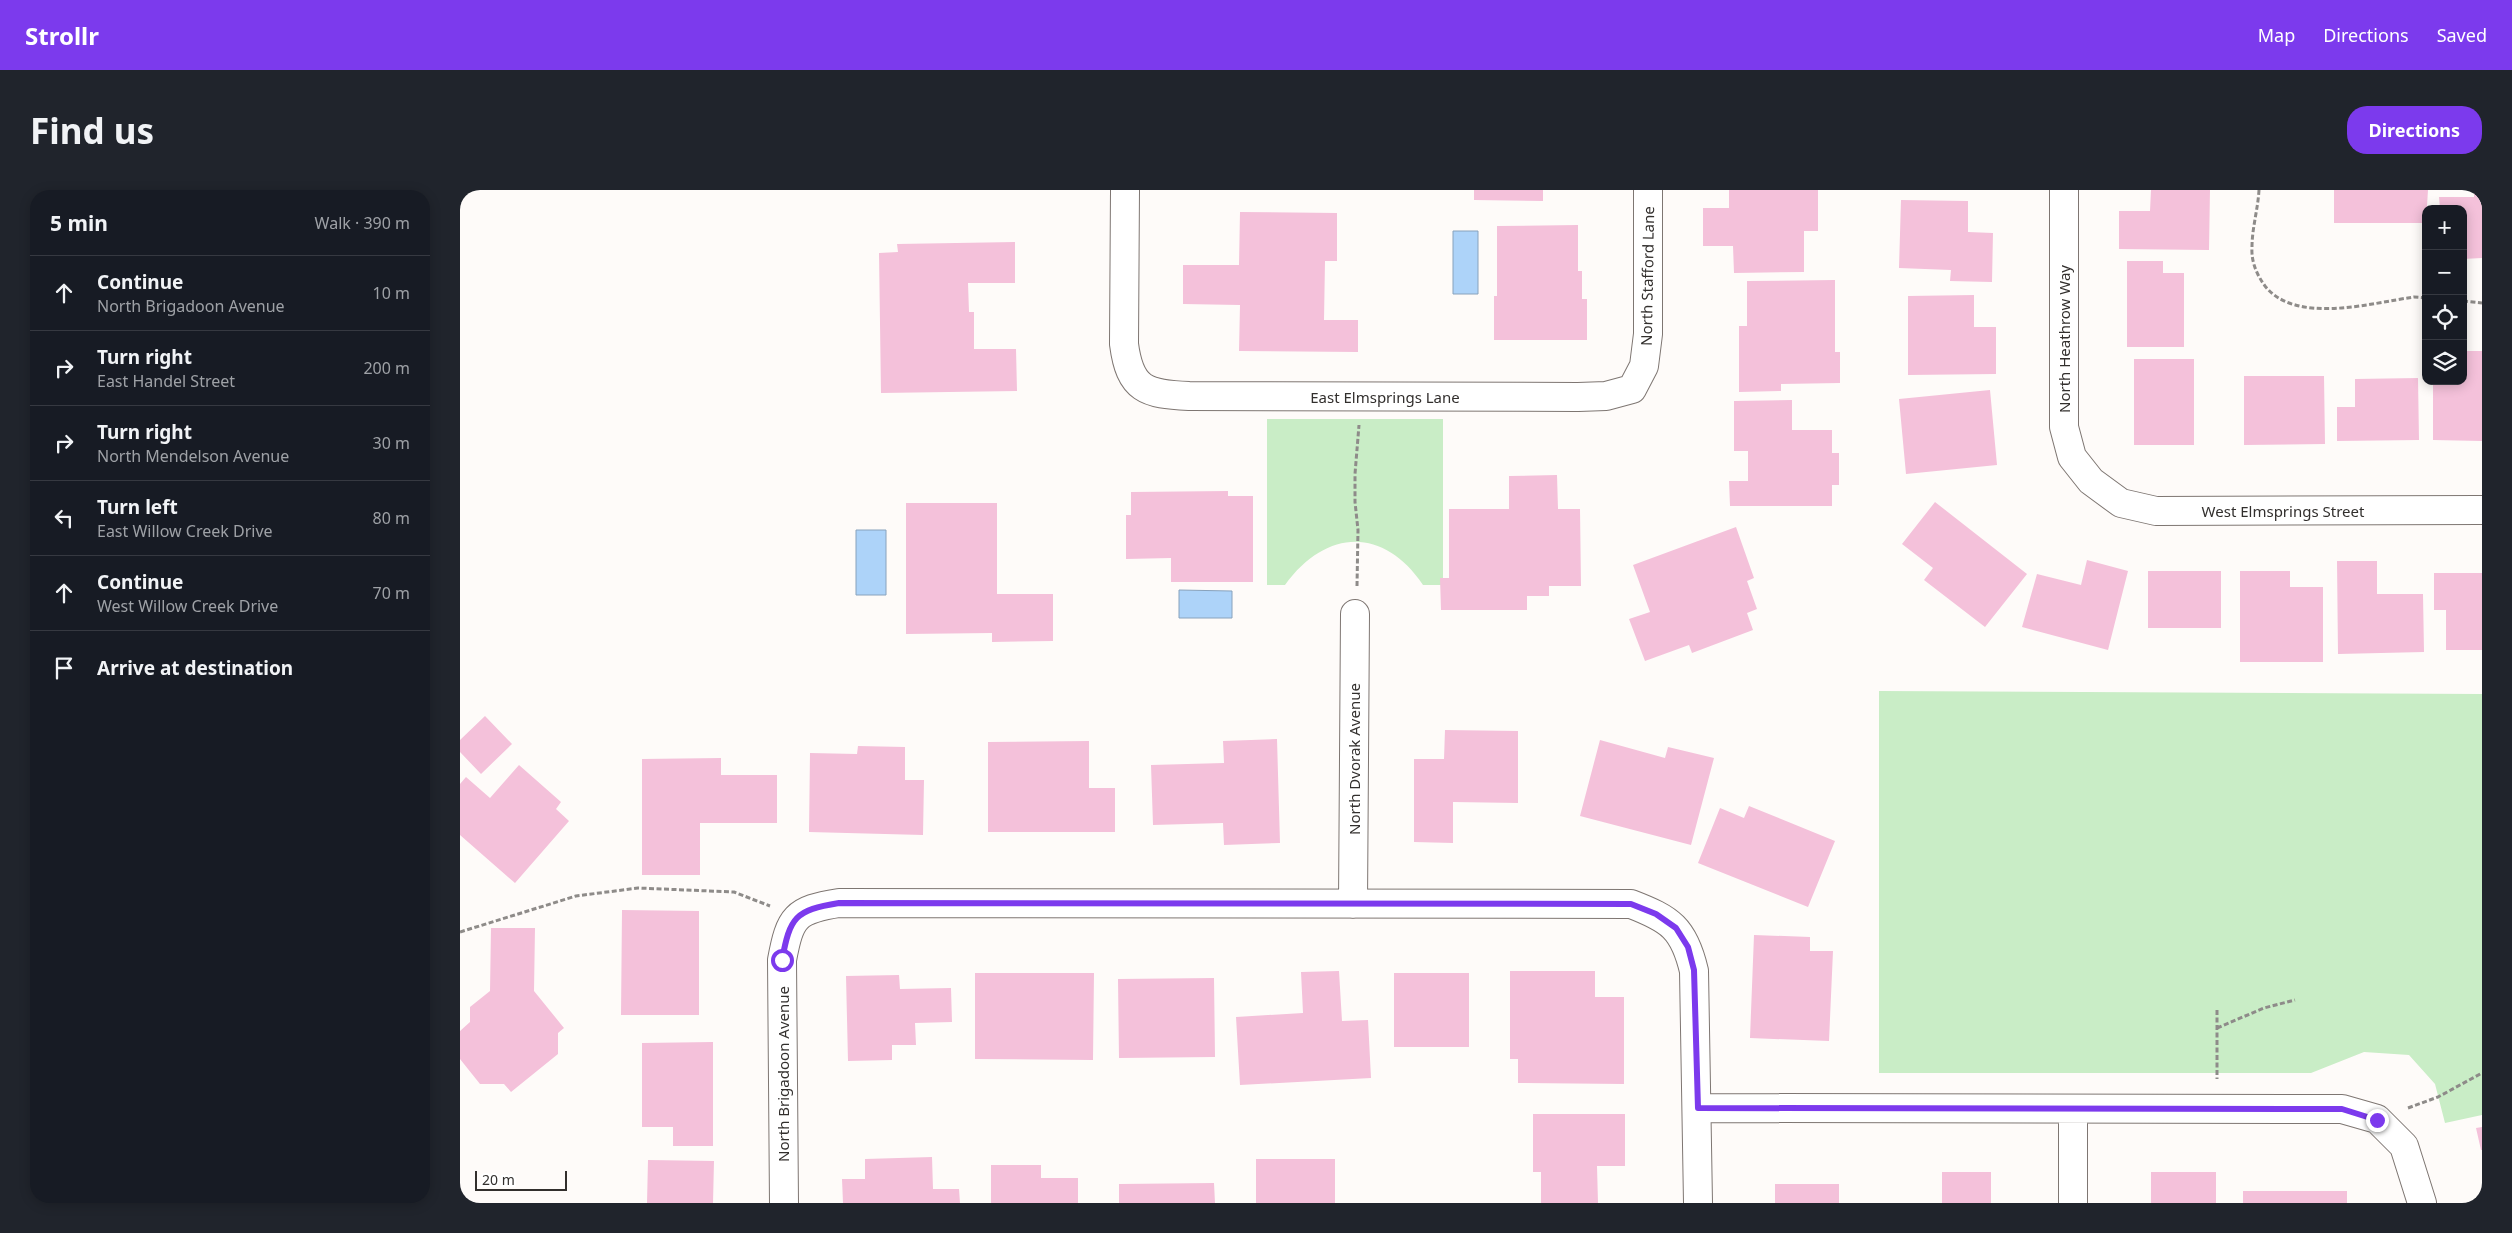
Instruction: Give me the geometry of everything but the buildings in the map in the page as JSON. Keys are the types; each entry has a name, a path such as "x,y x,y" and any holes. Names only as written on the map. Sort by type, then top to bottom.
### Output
{"street":[{"name":"East Elmsprings Lane","path":"1124,190 1124,344 1127,367 1139,386 1161,395 1578,397 1606,396 1632,389"},
{"name":"North Stafford Lane","path":"1632,389 1644,366 1648,334 1648,190"},
{"name":"North Heathrow Way","path":"2064,190 2064,427 2072,457 2092,481"},
{"name":"West Elmsprings Street","path":"2092,481 2121,503 2156,511 2482,510"},
{"name":"North Dvorak Avenue","path":"1353,904 1355,614"},
{"path":"796,917 815,907 839,903 1631,904 1656,914 1676,928 1688,947 1694,970 1698,1108 1698,1203"},
{"name":"North Brigadoon Avenue","path":"784,1203 782,960 786,936 796,917"},
{"path":"1698,1108 2342,1109 2377,1120 2404,1146 2422,1203"},
{"path":"2073,1109 2073,1203"}],"path":[{"path":"2259,190 2252,247 2256,274 2271,293 2291,306 2323,309 2414,297 2422,298"},
{"path":"2467,302 2482,303"},
{"path":"1355,614 1358,552 1355,474 1360,396"},
{"path":"460,932 576,896 638,888 734,892 796,917"},
{"path":"2217,1028 2264,1008 2295,1000"},
{"path":"2217,1010 2217,1080"},
{"path":"2438,1097 2482,1073"}],"green space":[{"path":"1267,419 1443,419 1443,585 1423,585 1407,566 1390,552 1373,544 1354,542 1336,545 1318,553 1301,567 1285,585 1267,585"},
{"path":"1879,691 2482,694 2482,1115 2445,1123 2435,1084 2409,1055 2364,1052 2311,1073 1879,1073"}],"water":[{"path":"1453,231 1478,231 1478,294 1453,294"},
{"path":"856,530 886,530 886,595 856,595"},
{"path":"1179,590 1232,591 1232,618 1179,618"}],"route":[{"path":"782,960 786,936 796,917 815,907 839,903 1631,904 1656,914 1676,928 1688,947 1694,970 1698,1108 2342,1109 2377,1120"}]}
